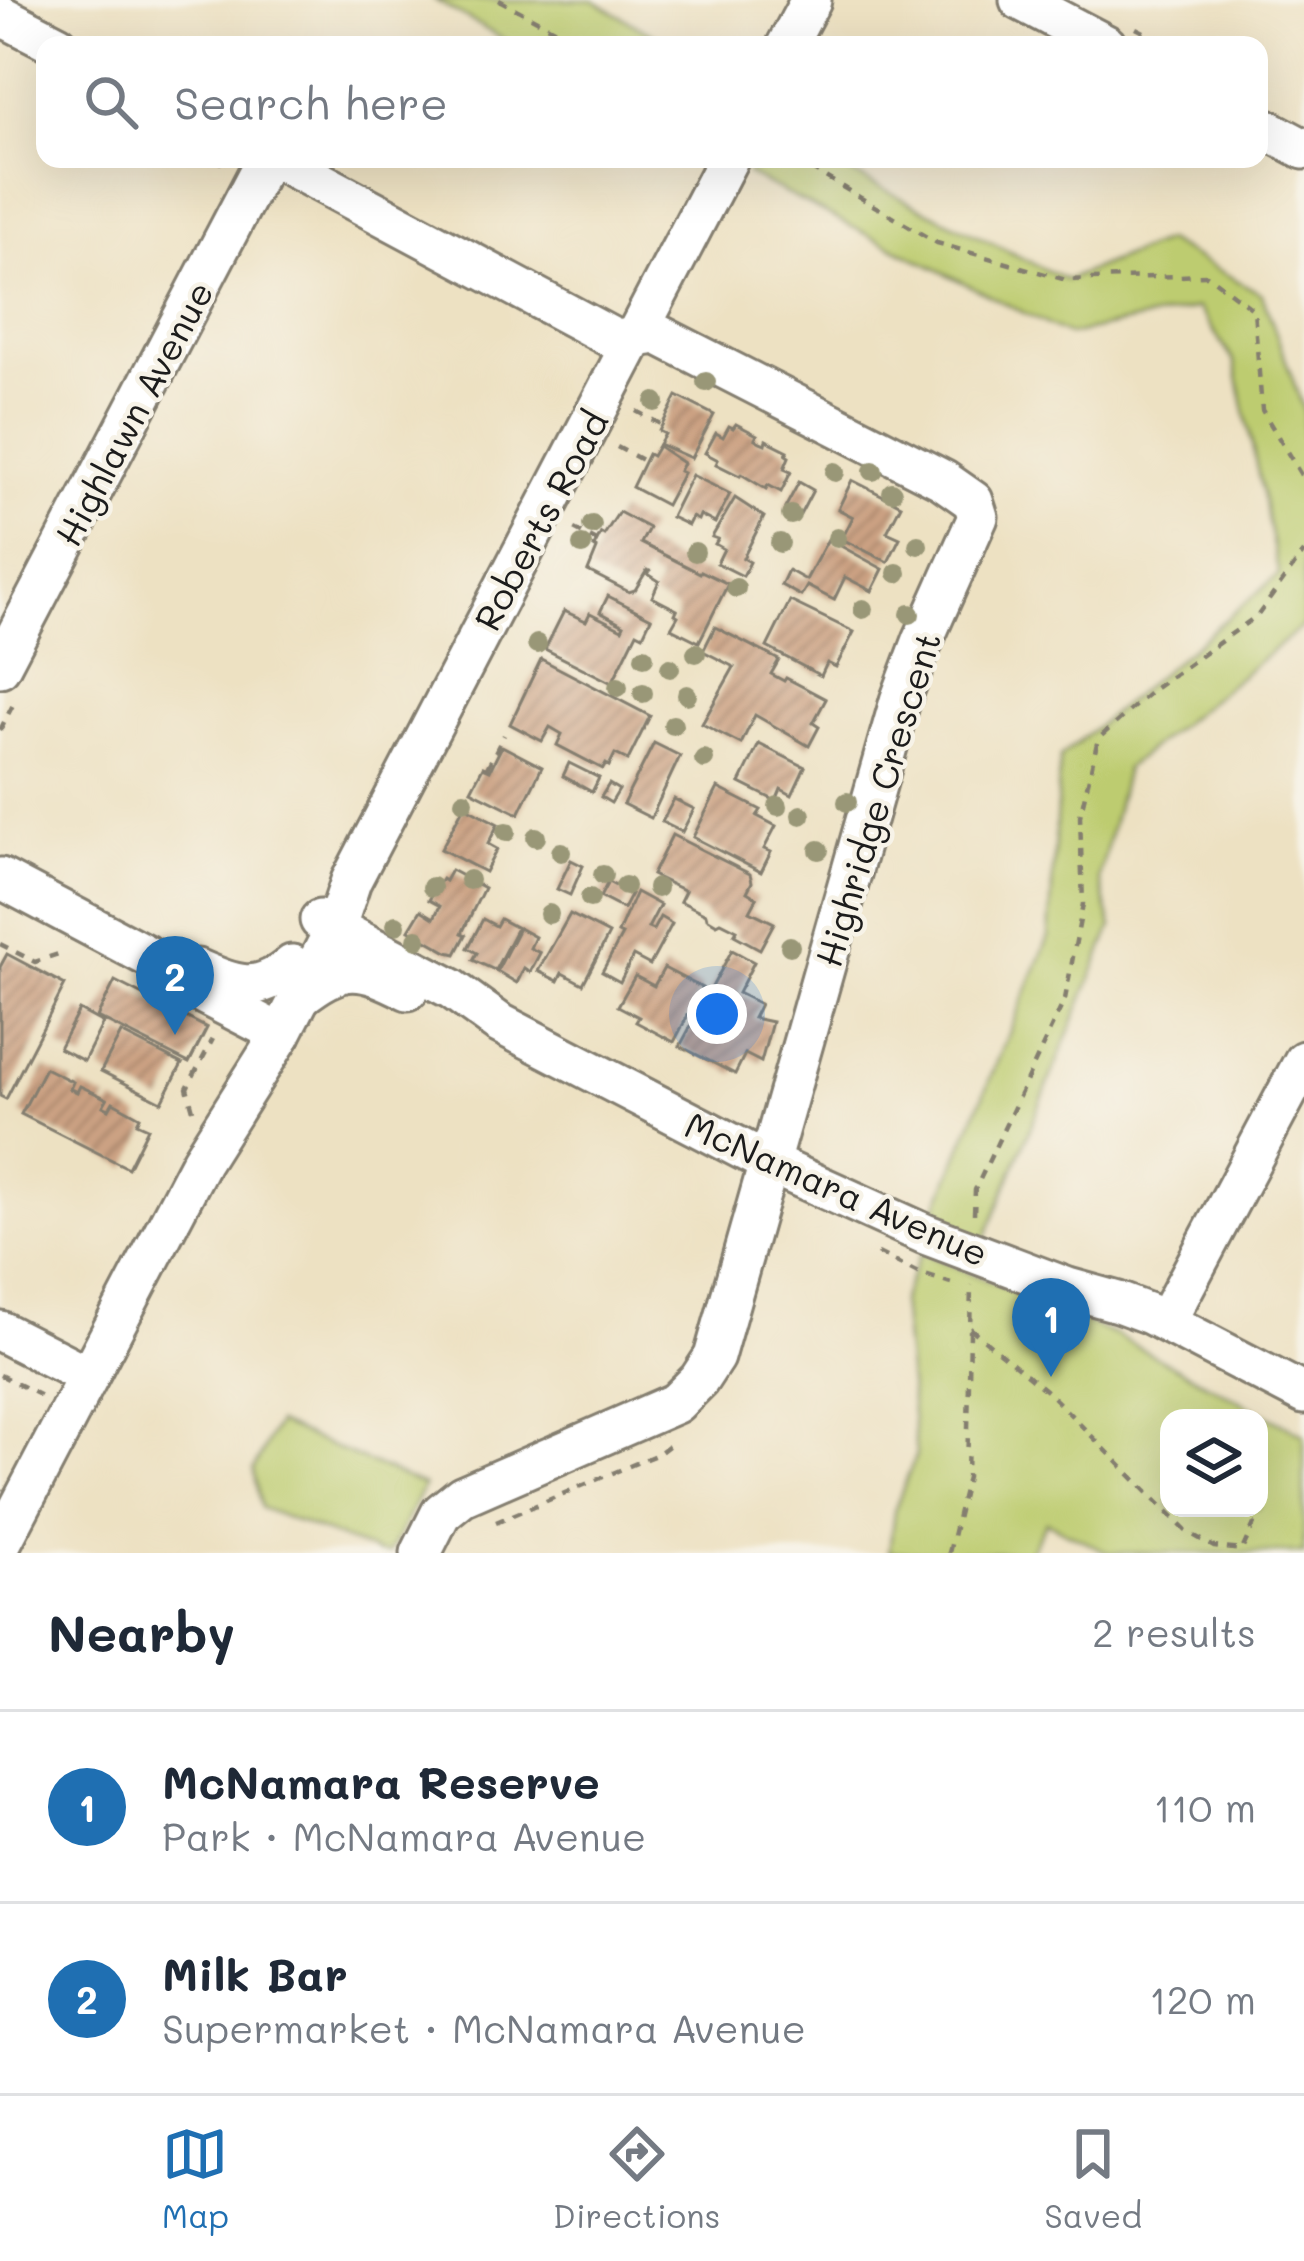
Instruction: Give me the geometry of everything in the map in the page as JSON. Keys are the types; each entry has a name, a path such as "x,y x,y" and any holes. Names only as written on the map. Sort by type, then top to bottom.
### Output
{"street":[{"path":"792,36 811,0"},
{"path":"1020,0 1089,36"},
{"path":"0,15 41,36"},
{"path":"1268,130 1304,149"},
{"name":"Highlawn Avenue","path":"0,667 261,168"},
{"name":"Highridge Crescent","path":"294,168 616,340 656,334 943,480 974,501 978,517 901,701 771,1164"},
{"name":"Roberts Road","path":"0,1545 70,1392 351,881 723,168"},
{"name":"McNamara Avenue","path":"0,878 157,961 184,984 270,1029"},
{"name":"McNamara Avenue","path":"328,924 452,989 508,1028 771,1164 925,1234 962,1267 1118,1301 1304,1394"},
{"name":"McNamara Avenue","path":"157,961 182,962 249,986 364,971 462,1017 508,1028"},
{"path":"1166,1321 1304,1061"},
{"path":"421,1553 442,1513 462,1496 676,1403 699,1380 714,1357 771,1164"},
{"path":"0,1330 70,1392"},
{"path":"1,1372 70,1392"}],"path":[{"path":"499,0 567,36"},
{"path":"810,168 937,243 1066,280 1207,275 1254,310 1262,410 1304,480"},
{"path":"631,408 662,424"},
{"path":"612,445 644,461"},
{"path":"569,526 597,541"},
{"path":"949,1553 967,1478 970,1328 962,1267 975,1190 1065,999 1082,904 1080,816 1098,739 1154,689 1258,615 1304,552"},
{"path":"487,768 504,735"},
{"path":"0,944 35,962 68,951"},
{"path":"878,1253 918,1273 962,1267"},
{"path":"970,1328 1050,1394 1186,1531 1214,1547 1244,1552 1254,1524 1251,1517"},
{"path":"1,1372 70,1392"},
{"path":"488,1525 658,1454 673,1442"}],"green space":[{"path":"435,0 593,0 655,36 497,36"},
{"path":"750,168 841,168 1066,280 1165,241 1262,294 1304,411 1304,625 1126,768 1099,879 1112,927 981,1249 928,1228 1049,937 1060,757 1279,575 1235,363 1198,308 1068,335 747,174"},
{"path":"921,1252 1117,1336 1255,1409 1160,1409 1160,1517 1268,1517 1268,1416 1304,1435 1304,1553 1109,1553 1046,1522 1029,1553 889,1553 894,1511 916,1455 901,1301"},
{"path":"277,1423 424,1486 389,1553 261,1508 253,1470"}],"building":[{"path":"677,396 714,415 691,458 659,444 665,434 659,431"},
{"path":"736,424 757,435 760,442 766,440 788,451 784,469 791,472 781,492 716,464 718,460 705,453 716,433 723,437"},
{"path":"658,446 683,463 679,471 683,473 666,505 632,487 648,454 652,456"},
{"path":"692,475 730,494 715,523 700,515 688,525 671,517"},
{"path":"852,480 901,505 887,532 900,538 888,562 842,539 853,517 838,509"},
{"path":"799,482 813,490 800,515 785,508"},
{"path":"735,498 764,517 743,558 750,562 743,576 717,563 724,549 712,537"},
{"path":"619,512 649,528 641,543 728,584 699,642 671,628 677,610 652,597 659,581 650,571 629,592 588,571 601,533"},
{"path":"828,539 883,569 872,591 845,577 834,600 807,586 801,596 781,585 788,570 806,580"},
{"path":"608,596 651,618 643,635 637,632 612,683 545,649 564,611 586,621 590,613 622,629 624,625 600,612"},
{"path":"790,601 854,632 836,667 827,663 821,676 767,647"},
{"path":"715,627 779,660 771,674 826,699 813,723 819,727 809,746 755,715 741,744 702,724 734,667 703,651"},
{"path":"541,659 650,716 628,760 615,754 603,769 557,745 562,734 550,727 542,741 510,724"},
{"path":"654,743 680,756 651,818 623,804"},
{"path":"759,744 805,767 792,795 781,789 776,801 740,783"},
{"path":"502,746 542,767 519,814 471,790 483,767 490,770"},
{"path":"569,763 599,778 592,792 563,776"},
{"path":"609,784 619,790 611,803 601,797"},
{"path":"718,788 761,810 757,816 776,826 764,849 771,852 761,872 693,837"},
{"path":"674,799 694,809 682,832 662,822"},
{"path":"464,806 498,824 488,844 497,849 485,872 441,849"},
{"path":"672,835 750,874 747,892 757,898 750,911 774,923 760,949 734,935 737,930 717,924 680,901 685,891 652,875"},
{"path":"571,860 583,866 570,895 557,889"},
{"path":"451,870 484,888 456,954 409,930 421,910 434,918 440,906 429,900"},
{"path":"608,882 631,894 623,909 600,897"},
{"path":"636,892 660,905 648,928 653,930 660,917 672,924 650,965 633,956 620,982 602,972 622,935 618,933"},
{"path":"570,914 609,934 583,984 562,973 558,981 538,971"},
{"path":"483,919 496,926 500,919 517,928 495,970 473,960 477,953 468,948"},
{"path":"519,928 535,937 530,948 540,953 530,972 524,968 517,983 497,971"},
{"path":"732,950 754,962 738,993 760,1004 753,1018 772,1022 761,1062 745,1054 735,1074 680,1046"},
{"path":"7,954 65,985 6,1099 0,1096 0,967"},
{"path":"664,968 702,988 674,1042 636,1022 639,1017 618,1006 635,976 654,986"},
{"path":"115,981 207,1028 189,1063 97,1017"},
{"path":"79,1010 103,1023 84,1061 59,1048"},
{"path":"121,1033 182,1064 162,1102 101,1071"},
{"path":"45,1068 73,1082 70,1089 77,1092 80,1086 107,1099 103,1106 109,1109 113,1102 140,1117 137,1123 148,1128 128,1168 21,1114"}],"place":[{"name":"Milk Bar","path":"175,1035"},
{"name":"McNamara Reserve","path":"1051,1377"}]}
